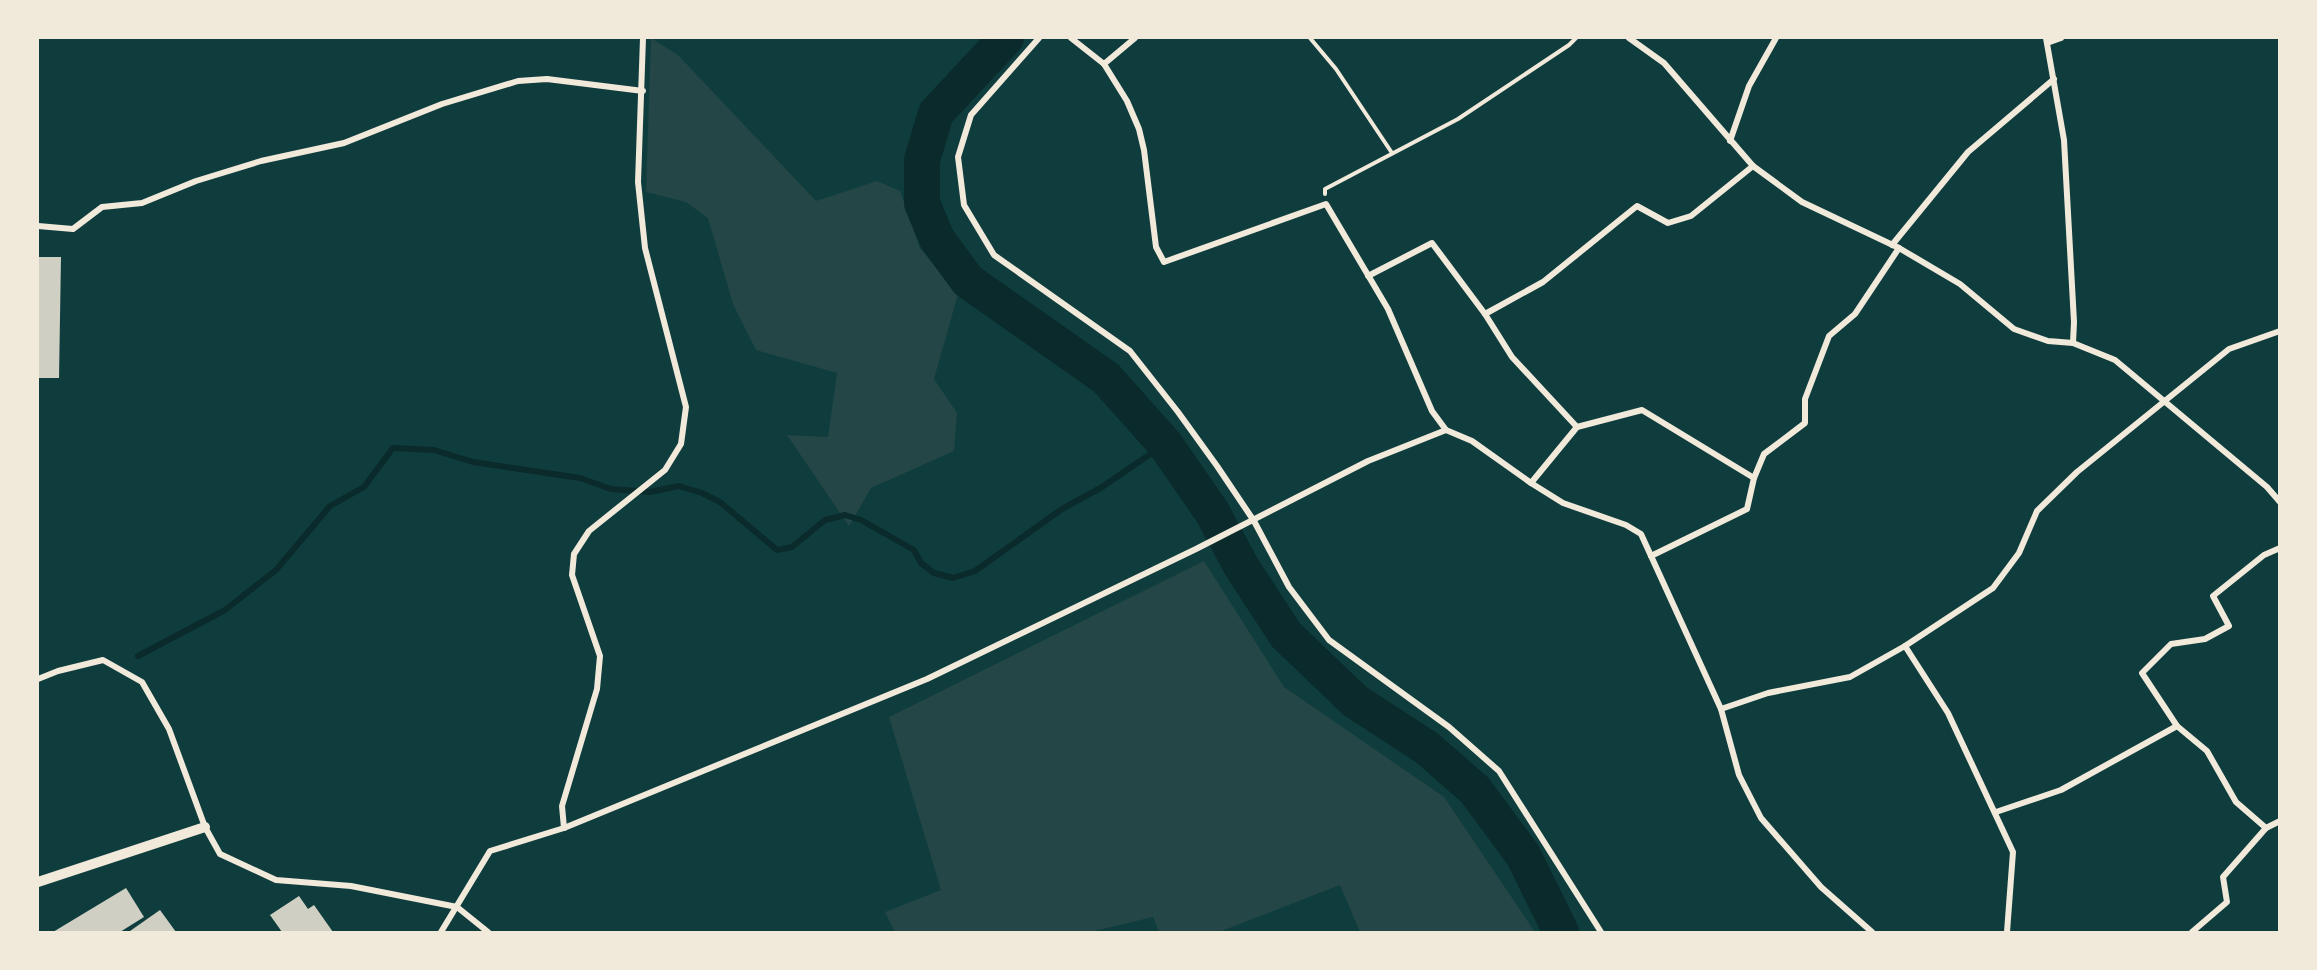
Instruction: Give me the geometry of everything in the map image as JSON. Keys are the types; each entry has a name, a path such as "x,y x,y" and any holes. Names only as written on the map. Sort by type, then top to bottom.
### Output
{"street":[{"path":"564,828 562,806 597,689 600,656 572,575 574,554 589,531 665,470 681,444 686,407 645,248 638,182 644,38"},
{"path":"1039,38 971,115 958,158 964,205 994,255 1130,351 1179,412 1254,520 1289,587 1329,640 1449,727 1499,771 1601,933"},
{"path":"1071,38 1104,64 1126,101 1139,129 1144,150 1156,247 1164,262 1326,204 1388,309 1432,411 1446,430 1472,441 1563,503 1626,525 1641,534 1721,710 1739,775 1761,818 1821,887 1872,933"},
{"path":"1104,64 1135,38"},
{"path":"1629,38 1664,63 1753,166 1802,202 1892,244 1960,284 2014,329 2048,341 2073,343 2115,360 2267,486 2280,502"},
{"path":"1731,141 1749,86 1776,38"},
{"path":"2061,38 2047,40 2064,140 2074,321 2073,343"},
{"path":"38,226 73,229 102,207 142,203 196,181 261,161 344,143 442,104 518,81 547,79 643,91"},
{"path":"1892,244 1968,152 2054,79"},
{"path":"1485,314 1543,282 1637,206 1668,223 1691,216 1753,166"},
{"path":"1368,276 1431,243 1485,314 1512,357 1577,427"},
{"path":"1651,556 1747,509 1754,478 1764,454 1805,423 1805,399 1829,336 1855,314 1899,248"},
{"path":"1721,710 1768,693 1850,676 1905,646 1993,588 2019,554 2037,511 2077,472 2229,349 2280,331"},
{"path":"1531,483 1577,427 1642,410 1754,478"},
{"path":"441,933 490,851 564,828 927,679 1196,549 1368,461 1446,430"},
{"path":"2266,828 2236,802 2207,751 2177,726 2142,673 2171,644 2205,639 2229,626 2213,596 2264,555 2280,548"},
{"path":"1905,646 1948,713 2013,852 2007,933"},
{"path":"38,679 58,671 103,660 142,682 169,729 205,827 220,854 276,880 351,886 457,907 488,933"},
{"path":"1996,812 2061,790 2177,726"},
{"path":"2192,933 2227,902 2223,877 2266,828 2280,820"},
{"path":"38,882 205,827"}],"path":[{"path":"1310,38 1336,69 1392,153"},
{"path":"1326,204 1325,189 1458,119 1569,45 1576,38"}],"shaded area":[{"path":"651,38 678,55 816,201 877,181 900,191 920,248 958,294 934,379 957,413 954,451 871,488 849,526 787,435 828,437 837,373 756,350 733,304 708,218 686,202 646,192"},
{"path":"1204,561 1284,687 1444,797 1535,932 1360,932 1340,885 1219,932 1159,932 1153,917 1090,932 895,932 885,912 941,890 889,717"}],"building":[{"path":"38,257 61,257 59,378 38,378"},
{"path":"126,888 144,917 120,932 53,932"},
{"path":"299,896 308,909 314,905 333,932 282,932 270,915"},
{"path":"160,910 176,932 130,931"}],"waterway":[{"path":"1006,38 936,113 922,160 922,203 937,239 968,281 1106,378 1165,444 1212,512 1241,566 1286,635 1355,701 1427,748 1475,790 1523,855 1561,932"},
{"path":"138,656 225,610 276,570 330,506 364,487 393,448 434,450 473,462 580,478 611,489 650,492 679,486 702,493 720,502 777,550 792,547 825,520 845,515 861,520 914,550 921,563 934,573 953,578 975,571 1062,509 1102,487 1165,444"}]}
